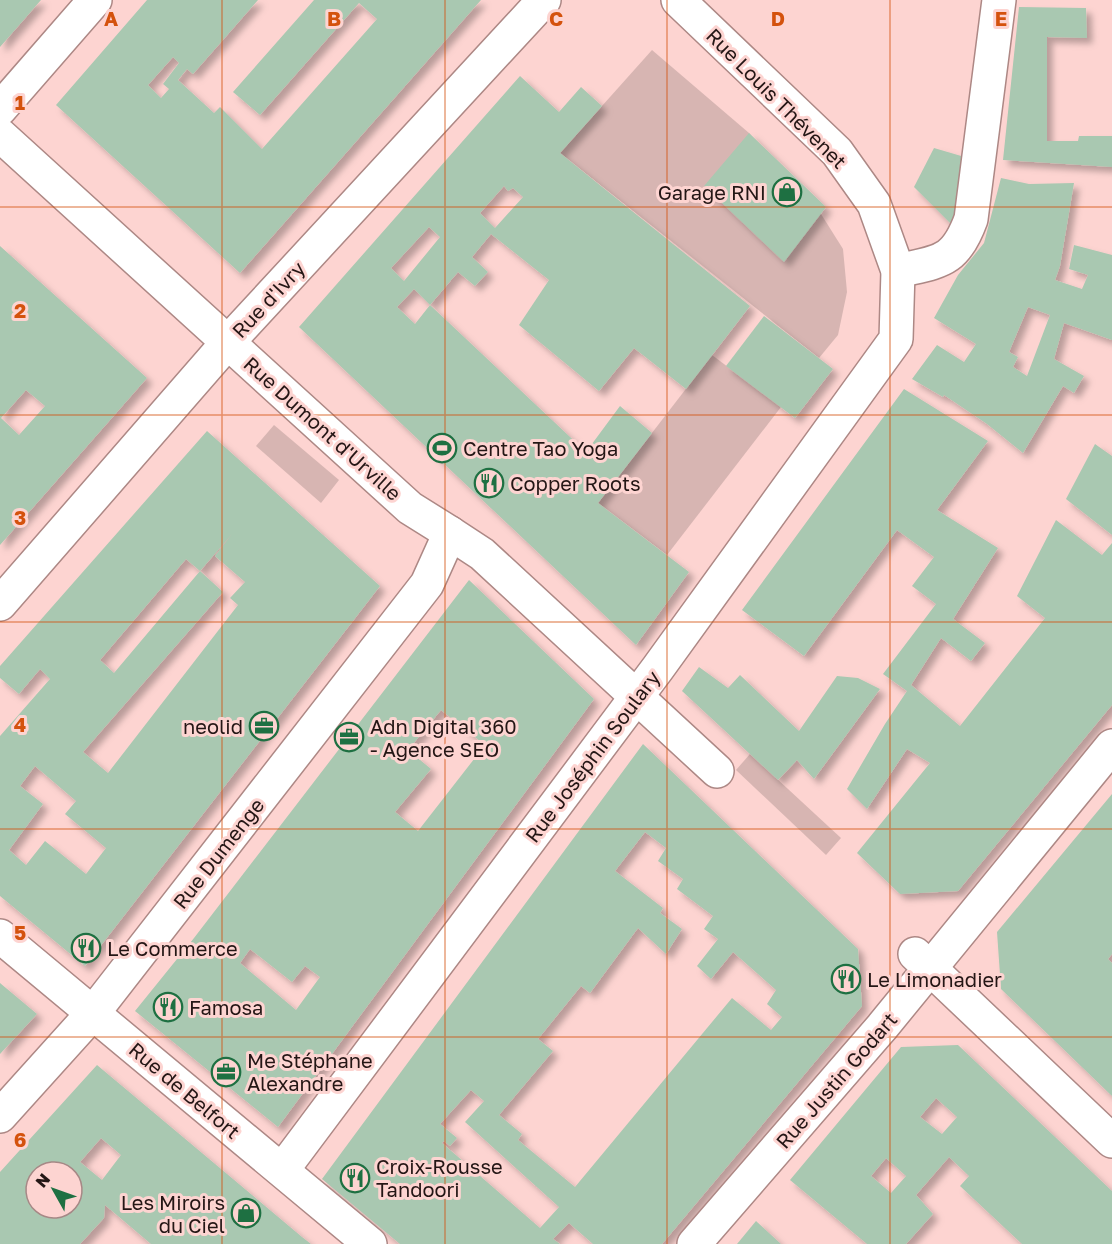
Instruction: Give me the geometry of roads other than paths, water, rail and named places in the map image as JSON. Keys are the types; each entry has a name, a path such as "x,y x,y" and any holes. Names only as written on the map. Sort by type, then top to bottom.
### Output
{"street":[{"path":"0,109 95,0"},
{"name":"Rue d'Ivry","path":"0,604 228,342 544,0"},
{"name":"Rue Louis Thévenet","path":"678,0 837,152 874,204 897,271 896,339"},
{"path":"897,271 938,261 953,254 964,238 971,219 999,0"},
{"name":"Rue Dumont d'Urville","path":"0,135 410,508 482,554 717,771"},
{"name":"Rue Joséphin Soulary","path":"283,1169 636,696 896,339"},
{"name":"Rue Dumenge","path":"0,1116 93,1013 427,584 450,533"},
{"name":"Rue Justin Godart","path":"694,1244 922,960 1112,746"},
{"name":"Rue de Belfort","path":"0,936 283,1169 370,1244"},
{"path":"922,960 1112,1141"}],"place":[{"name":"Garage RNI","path":"787,192"},
{"name":"Centre Tao Yoga","path":"442,448"},
{"name":"Copper Roots","path":"489,483"},
{"name":"neolid","path":"264,726"},
{"name":"Adn Digital 360 - Agence SEO","path":"349,737"},
{"name":"Le Commerce","path":"86,948"},
{"name":"Le Limonadier","path":"846,979"},
{"name":"Famosa","path":"168,1007"},
{"name":"Me Stéphane Alexandre","path":"226,1072"},
{"name":"Croix-Rousse Tandoori","path":"355,1178"},
{"name":"Les Miroirs du Ciel","path":"246,1213"}]}
